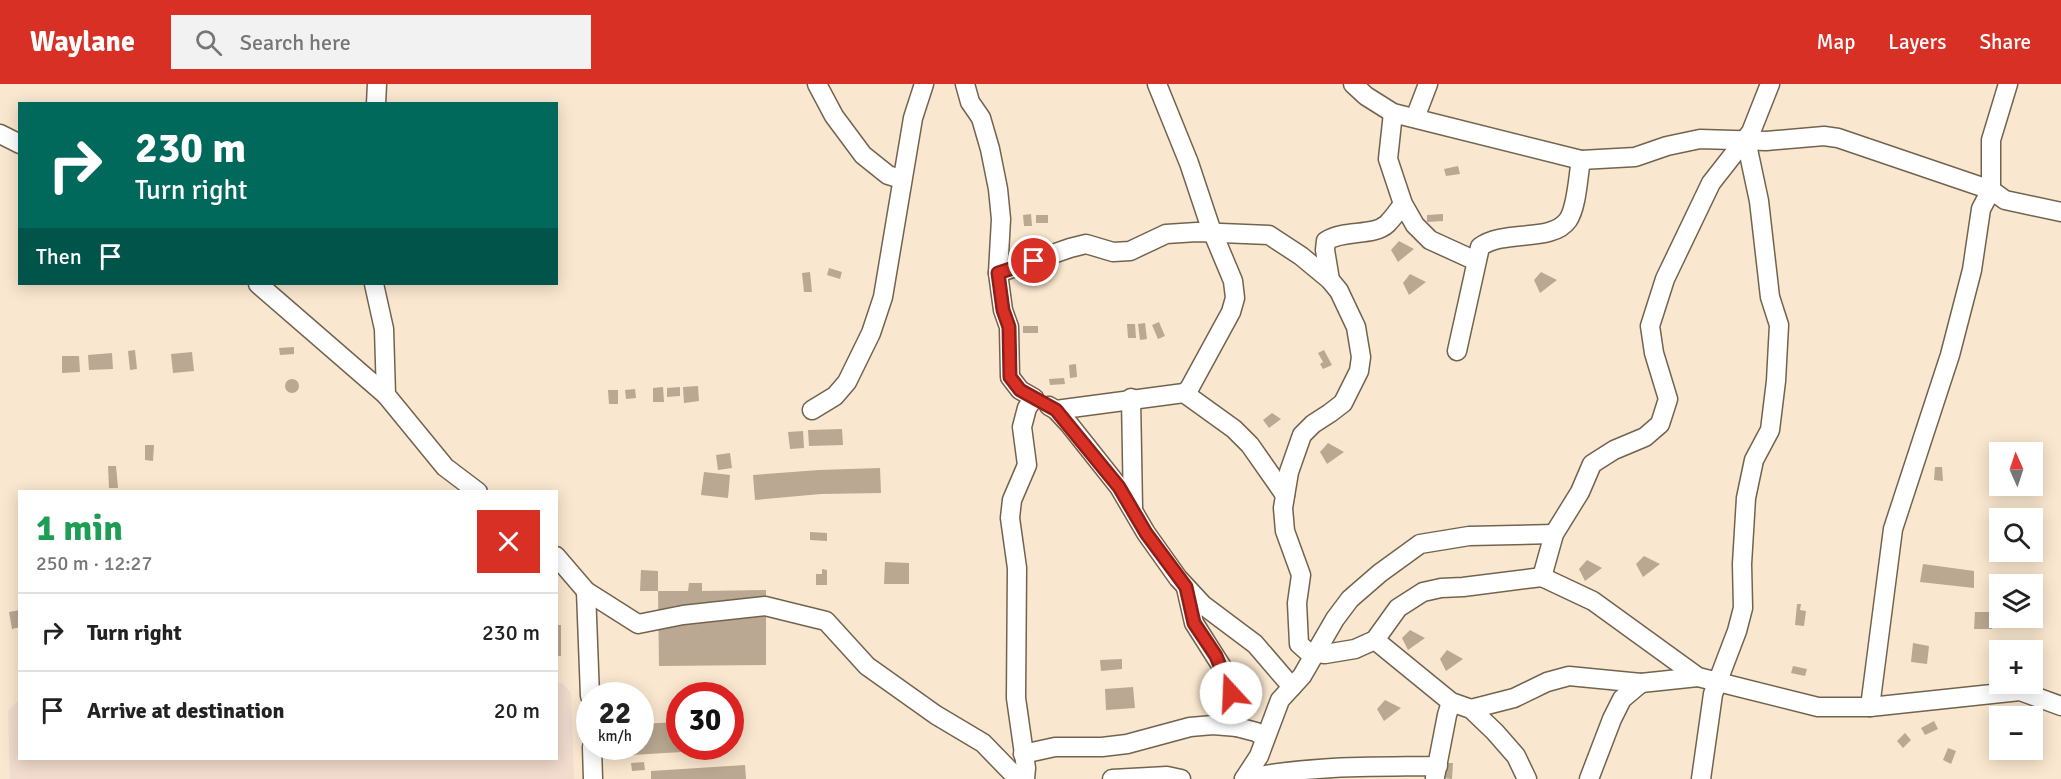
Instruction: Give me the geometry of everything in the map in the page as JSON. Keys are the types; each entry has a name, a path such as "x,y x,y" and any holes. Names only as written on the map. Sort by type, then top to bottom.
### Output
{"street":[{"path":"376,102 377,84"},
{"path":"817,84 834,116 863,155 888,175 901,179"},
{"path":"812,410 836,396 847,382 871,333 883,297 901,179 913,118 924,84"},
{"path":"965,84 970,102 981,118 997,178 1001,206 998,273 1003,310 1009,327 1010,377 1020,390 1056,410 1119,487 1146,533 1186,587 1203,605 1255,644 1292,687"},
{"path":"1056,410 1184,393 1189,389 1231,312 1235,298 1233,280 1198,195 1189,163 1157,84"},
{"path":"1353,84 1366,96 1393,113 1581,160 1635,158 1667,146 1700,139 1766,141 1824,136 1838,138 1990,190 2005,201 2061,212"},
{"path":"1415,118 1428,84"},
{"path":"1542,577 1554,534 1580,492 1592,464 1614,450 1645,437 1660,424 1668,399 1654,353 1650,326 1665,279 1711,183 1751,132 1770,84"},
{"path":"1870,707 1893,530 1950,355 1972,270 1981,209 1990,190 1991,140 2008,84"},
{"path":"1393,113 1388,159 1403,204 1415,225 1430,240 1476,261"},
{"path":"0,134 18,143"},
{"path":"1701,779 1717,683 1737,631 1743,608 1742,564 1746,498 1754,460 1770,430 1779,345 1779,325 1770,297 1759,201 1746,140"},
{"path":"1457,351 1480,247 1495,238 1549,232 1561,226 1568,219 1574,205 1581,160"},
{"path":"1330,280 1325,250 1326,242 1335,236 1381,229 1388,224 1403,204"},
{"path":"998,273 1086,244 1113,252 1130,251 1166,234 1197,232 1269,235 1301,256 1330,280 1339,291 1356,327 1360,344 1359,371 1343,403 1313,424 1302,435 1289,472 1283,508 1286,531 1301,575 1297,603 1299,644 1308,652 1333,653 1355,649 1375,640 1398,608 1423,592 1542,577 1593,601 1698,677 1717,683 1818,707 1870,707 2020,691 2061,706"},
{"path":"259,285 386,396 445,467 475,490"},
{"path":"374,285 384,329 386,396"},
{"path":"1184,393 1234,429 1250,445 1285,495"},
{"path":"1025,779 1026,768 1016,698 1017,568 1010,518 1012,500 1027,465 1023,427 1027,408 1034,398"},
{"path":"1131,399 1133,510"},
{"path":"1244,779 1259,756 1280,699 1302,676 1335,619 1350,599 1380,573 1420,544 1469,536 1554,534"},
{"path":"558,558 586,591 638,624 683,615 765,606 826,621 867,666 936,715 983,743 1018,779"},
{"path":"1186,587 1194,623 1216,656 1226,681 1237,727"},
{"path":"586,591 589,682"},
{"path":"1375,640 1451,702 1471,709 1496,732 1516,756 1527,779"},
{"path":"1471,709 1514,698 1547,682 1569,676 1641,683 1698,677"},
{"path":"1589,779 1622,699 1641,683"},
{"path":"1244,779 1286,771 1325,768 1436,773 1451,702"},
{"path":"1023,754 1055,747 1102,747 1127,744 1190,727 1213,725 1237,727 1256,732 1265,738"},
{"path":"592,760 593,779"},
{"path":"1112,779 1167,777 1181,779"}],"shaded area":[{"path":"558,683 562,683 571,693 574,779 10,779 8,711 17,702 18,760 558,760"}],"building":[{"path":"1458,166 1460,174 1446,176 1444,169"},
{"path":"1031,214 1032,226 1024,226 1023,215"},
{"path":"1443,214 1443,221 1427,222 1427,215"},
{"path":"1036,215 1048,215 1048,223 1036,223"},
{"path":"1399,241 1414,249 1398,262 1391,250"},
{"path":"829,268 842,272 840,279 827,275"},
{"path":"810,272 812,292 804,292 802,273"},
{"path":"1541,272 1557,280 1540,293 1534,280"},
{"path":"1410,274 1426,282 1409,295 1403,283"},
{"path":"1159,322 1165,336 1158,339 1152,325"},
{"path":"1145,323 1147,339 1140,340 1138,324"},
{"path":"1127,324 1135,324 1136,338 1128,338"},
{"path":"1023,326 1038,326 1038,333 1023,333"},
{"path":"294,347 294,354 280,355 279,348"},
{"path":"135,350 137,369 130,370 128,351"},
{"path":"1324,350 1332,365 1323,369 1320,364 1323,362 1318,353"},
{"path":"192,352 194,371 173,373 171,354"},
{"path":"112,353 113,369 89,370 88,355"},
{"path":"62,356 79,356 80,372 62,373"},
{"path":"1076,364 1077,377 1070,378 1069,365"},
{"path":"1064,378 1065,384 1050,385 1049,379"},
{"path":"289,379 295,379 299,386 295,393 289,393 285,389 285,383"},
{"path":"698,386 699,401 684,403 683,387"},
{"path":"663,387 664,402 653,402 653,388"},
{"path":"680,387 680,396 667,397 667,388"},
{"path":"635,389 636,398 626,399 625,390"},
{"path":"608,390 618,390 618,404 609,404"},
{"path":"1272,413 1281,419 1269,428 1263,420"},
{"path":"842,429 843,445 809,446 808,430"},
{"path":"803,431 804,448 790,449 788,432"},
{"path":"1328,443 1344,452 1327,464 1320,452"},
{"path":"145,445 154,445 153,461 145,460"},
{"path":"730,453 732,468 718,470 716,455"},
{"path":"108,466 116,466 118,488 109,488"},
{"path":"1935,467 1942,467 1943,481 1934,480"},
{"path":"880,468 881,493 821,494 755,500 753,475"},
{"path":"704,472 730,475 728,498 701,495"},
{"path":"810,532 827,533 827,541 810,540"},
{"path":"1644,556 1660,564 1643,577 1636,564"},
{"path":"1587,560 1602,568 1585,581 1579,569"},
{"path":"885,562 909,563 909,584 884,584"},
{"path":"1923,564 1974,571 1974,588 1920,582"},
{"path":"822,569 827,570 827,585 816,585 816,574 822,574"},
{"path":"641,570 658,571 658,591 640,591"},
{"path":"689,583 702,583 702,591 766,590 766,665 659,666 658,591 688,591"},
{"path":"1797,604 1801,604 1800,610 1806,611 1804,626 1795,625"},
{"path":"18,610 18,628 12,629 9,612"},
{"path":"1975,612 1989,612 1989,628 1992,629 1974,629"},
{"path":"558,625 561,625 561,656 558,656"},
{"path":"1410,630 1425,638 1408,650 1402,638"},
{"path":"1913,643 1929,646 1927,664 1911,662"},
{"path":"1447,650 1463,659 1446,671 1440,659"},
{"path":"1122,659 1122,669 1101,671 1100,660"},
{"path":"1793,666 1807,669 1805,676 1791,673"},
{"path":"1133,687 1135,708 1106,710 1105,689"},
{"path":"1385,700 1401,708 1384,721 1377,709"},
{"path":"1934,721 1938,729 1925,735 1921,728"},
{"path":"654,723 666,723 666,753 654,754"},
{"path":"1905,733 1911,740 1903,748 1897,741"},
{"path":"1948,748 1956,751 1951,764 1943,760"},
{"path":"644,762 645,770 632,771 631,763"},
{"path":"1444,763 1453,763 1452,779 1444,778"},
{"path":"745,765 746,779 651,779 651,771"}],"route":[{"path":"1034,261 998,273 1003,310 1009,327 1010,377 1020,390 1056,410 1119,487 1146,533 1186,587 1194,623 1216,656 1231,693"}]}
